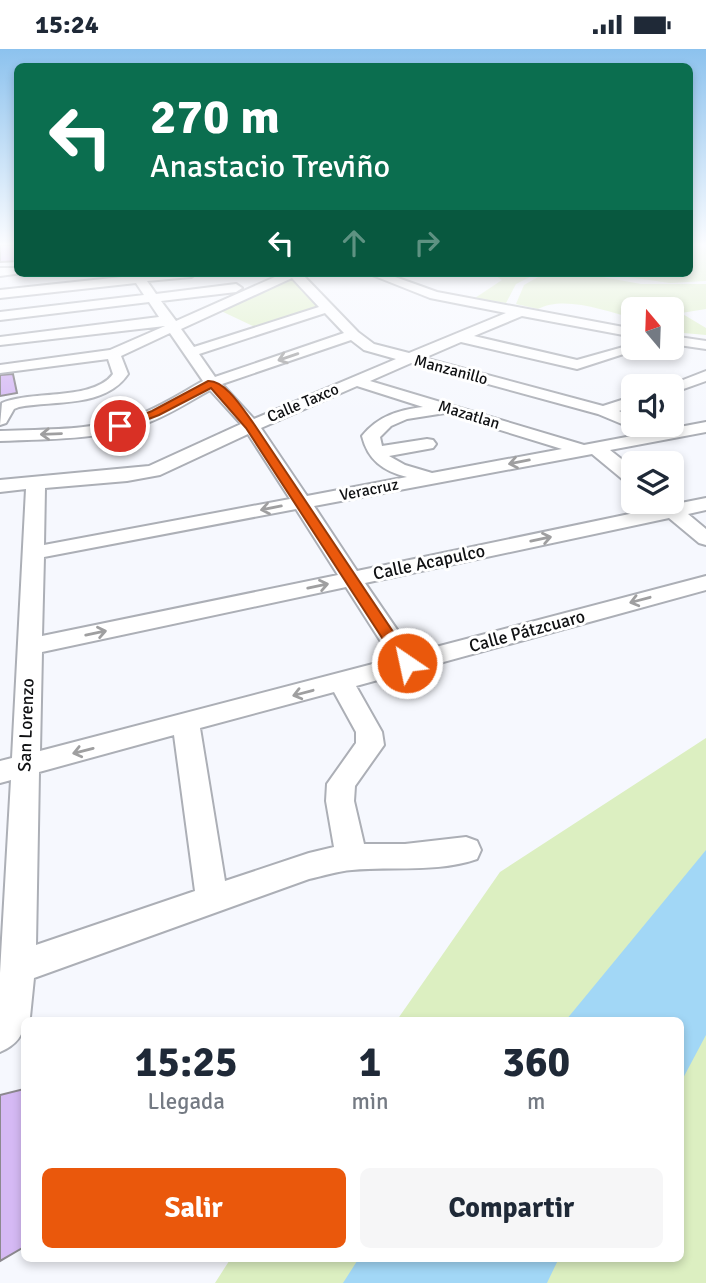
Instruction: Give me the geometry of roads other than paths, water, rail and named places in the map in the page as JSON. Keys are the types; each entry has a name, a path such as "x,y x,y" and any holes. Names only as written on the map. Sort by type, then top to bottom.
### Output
{"street":[{"path":"0,316 114,303"},
{"path":"156,303 212,383 233,403 251,426 407,663"},
{"path":"0,369 113,354 216,303"},
{"name":"Manzanillo","path":"324,303 369,347 604,411 621,419"},
{"path":"472,303 621,331"},
{"path":"192,352 329,308"},
{"name":"Calle Taxco","path":"0,486 150,472 519,312"},
{"path":"0,341 172,323"},
{"path":"0,436 65,433 120,426 155,413 212,383 353,334"},
{"path":"459,337 577,365 621,352"},
{"path":"684,342 706,347"},
{"path":"0,420 8,406 15,403 92,393 114,384 121,374 113,354"},
{"path":"684,384 706,376"},
{"name":"Mazatlan","path":"355,381 589,448"},
{"path":"604,411 621,405"},
{"path":"431,478 396,468 383,461 376,453 371,436 378,426 390,419 419,411 453,410"},
{"name":"Veracruz","path":"684,431 706,427"},
{"name":"Veracruz","path":"33,553 648,437"},
{"path":"376,453 427,444"},
{"path":"589,448 621,470"},
{"name":"San Lorenzo","path":"0,1034 12,1017 18,967 12,769 29,647 36,483"},
{"name":"Calle Acapulco","path":"684,506 706,504"},
{"name":"Calle Acapulco","path":"29,647 350,579 636,514"},
{"path":"676,514 706,539"},
{"name":"Calle Pátzcuaro","path":"12,769 706,583"},
{"path":"341,682 369,732 370,745 341,784 340,801 351,857"},
{"path":"186,724 212,900"},
{"path":"18,967 309,866 351,857 405,857 466,850"}],"water":[{"path":"706,850 706,1035 684,1076 684,1017 568,1017"},
{"path":"356,1262 557,1262 547,1283 343,1283"}]}
